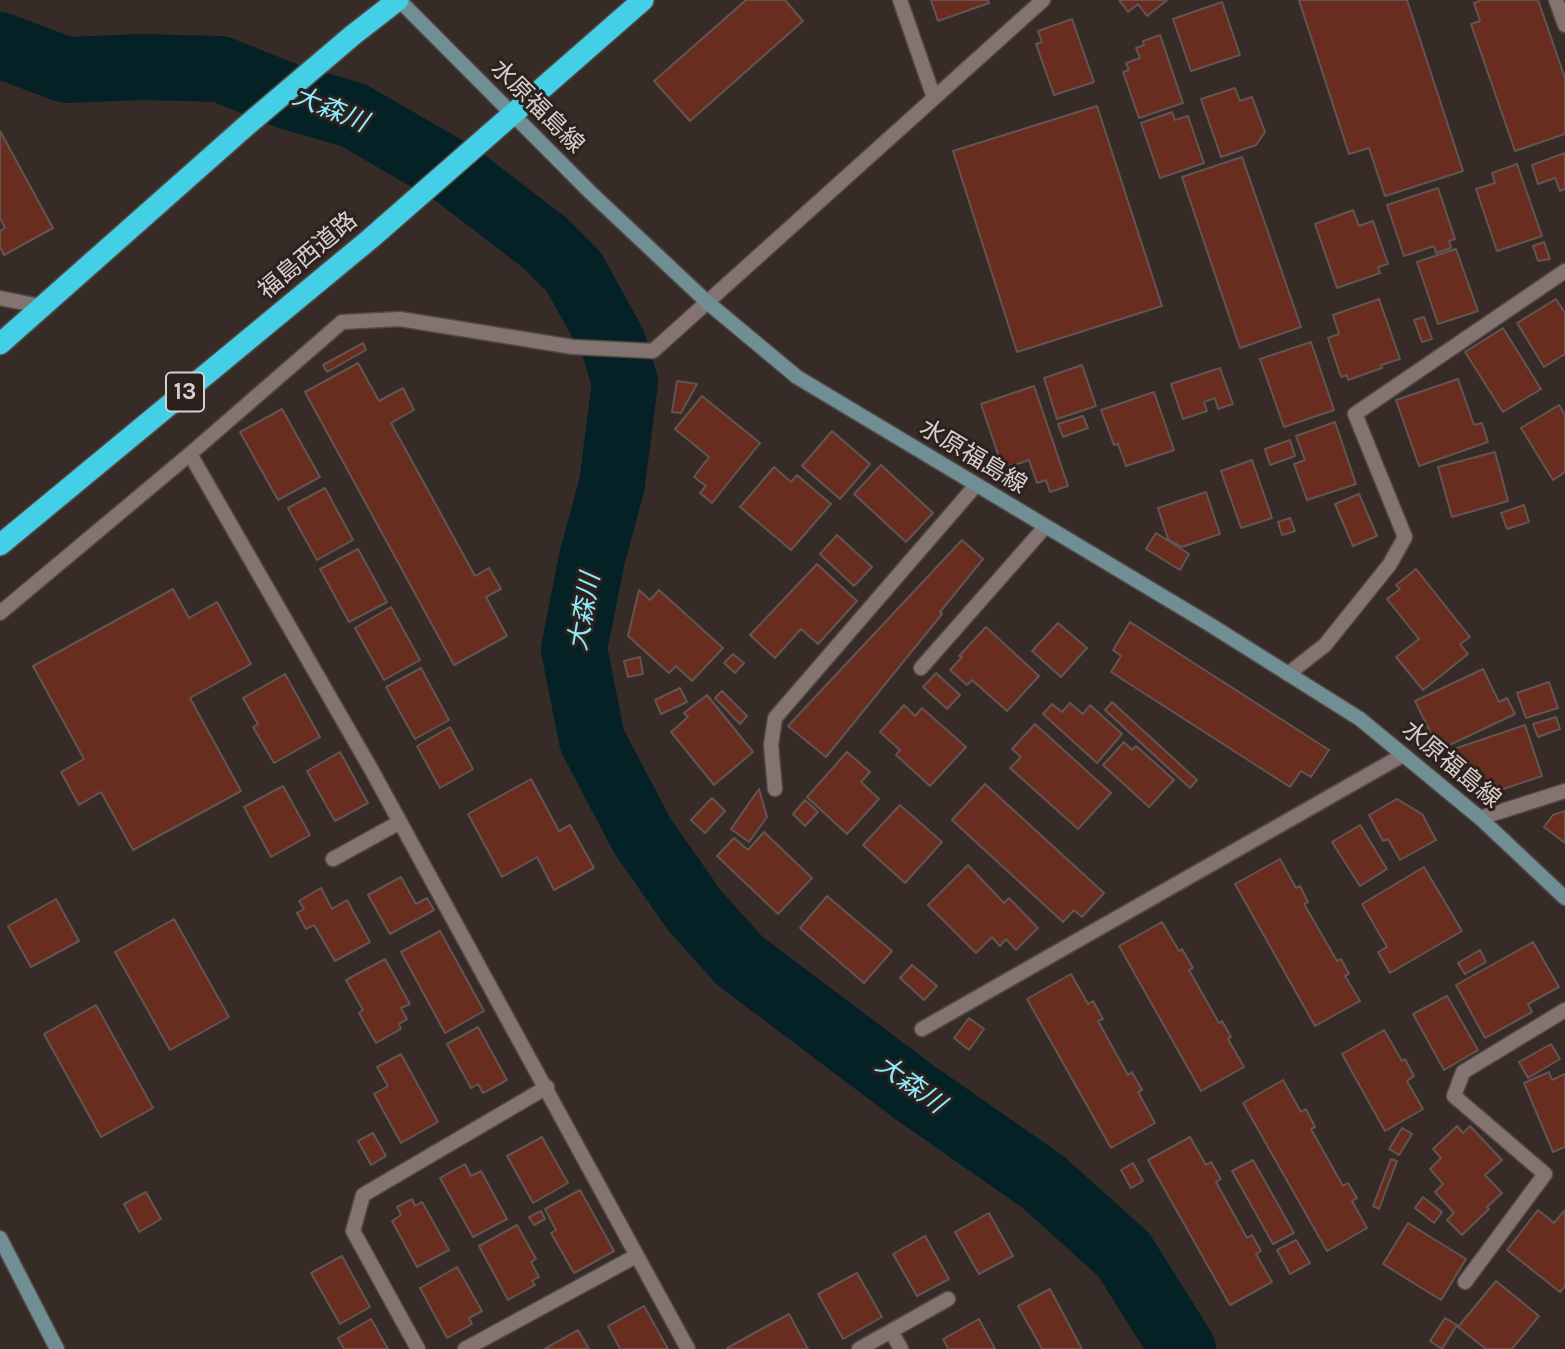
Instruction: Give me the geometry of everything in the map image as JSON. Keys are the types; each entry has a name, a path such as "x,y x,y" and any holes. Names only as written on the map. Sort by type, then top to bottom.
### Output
{"highway":[{"path":"0,344 40,306 352,35 398,0"},
{"name":"福島西道路","path":"0,545 370,239 643,0"}],"main road":[{"name":"水原福島線","path":"398,0 513,116 707,302 797,377 1209,624 1360,719 1480,818 1565,898"},
{"path":"0,1238 57,1349"}],"street":[{"path":"901,0 934,98"},
{"path":"0,612 190,454 342,321 400,319 573,347 653,351 1043,0"},
{"path":"1556,0 1565,25"},
{"path":"1288,674 1325,645 1390,564 1405,537 1355,414 1565,271"},
{"path":"0,298 40,306"},
{"path":"190,454 400,822 688,1349"},
{"path":"775,789 771,745 775,718 976,485"},
{"path":"921,668 1045,527"},
{"path":"922,1029 1404,755"},
{"path":"1480,818 1565,791"},
{"path":"333,859 400,822"},
{"path":"1465,1282 1545,1174 1454,1096 1463,1072 1565,1010"},
{"path":"418,1349 353,1231 363,1195 547,1087"},
{"path":"465,1349 636,1256"},
{"path":"859,1349 948,1299"},
{"path":"891,1331 901,1349"}],"building":[{"path":"746,0 785,0 803,21 690,121 654,81"},
{"path":"931,0 988,0 989,3 938,21"},
{"path":"1119,0 1167,0 1147,16 1138,4 1128,12"},
{"path":"1299,0 1407,0 1463,171 1385,196 1369,148 1349,154"},
{"path":"1482,0 1538,0 1565,78 1565,134 1515,151 1471,24 1480,21 1474,3"},
{"path":"1222,2 1240,55 1191,71 1173,19"},
{"path":"1072,19 1094,82 1054,95 1036,44 1042,42 1038,31"},
{"path":"1160,35 1183,103 1139,118 1123,72 1129,70 1126,63 1140,58 1136,48 1144,45 1143,41"},
{"path":"1235,88 1240,101 1252,97 1265,132 1256,145 1221,157 1201,99"},
{"path":"1097,106 1162,306 1017,352 953,151"},
{"path":"1172,112 1175,120 1188,116 1204,163 1160,178 1141,123"},
{"path":"0,131 53,228 4,255 0,247 0,231 5,228 0,218"},
{"path":"1565,153 1565,189 1560,191 1555,178 1538,184 1532,165"},
{"path":"1242,157 1301,327 1240,348 1182,177"},
{"path":"1517,164 1542,236 1497,251 1476,189 1495,183 1492,173"},
{"path":"1438,188 1455,239 1449,241 1451,248 1436,253 1434,246 1404,256 1387,205"},
{"path":"1353,210 1359,226 1373,221 1388,264 1378,267 1380,273 1337,288 1315,224"},
{"path":"1544,242 1550,259 1538,261 1533,246"},
{"path":"1456,249 1478,311 1438,324 1417,262"},
{"path":"1379,299 1400,359 1348,380 1347,375 1341,377 1328,338 1339,334 1333,315"},
{"path":"1556,299 1565,313 1565,354 1544,367 1517,323"},
{"path":"1424,317 1432,339 1422,342 1414,320"},
{"path":"1503,328 1541,389 1503,412 1465,352"},
{"path":"1311,342 1334,410 1284,427 1260,359"},
{"path":"363,343 366,350 327,372 323,365"},
{"path":"358,363 379,401 403,388 414,410 391,423 475,576 489,568 501,589 486,597 507,636 454,665 305,392"},
{"path":"1082,365 1096,406 1057,419 1044,378"},
{"path":"1220,368 1233,404 1218,409 1215,398 1204,402 1207,411 1183,419 1171,384"},
{"path":"1458,379 1474,425 1482,423 1488,442 1419,466 1396,400"},
{"path":"677,381 697,384 681,413 672,412"},
{"path":"1034,386 1068,486 1050,492 1046,480 1037,483 1029,460 1003,469 981,404"},
{"path":"1154,392 1174,450 1126,466 1118,444 1114,445 1101,410"},
{"path":"702,396 760,443 712,503 700,493 706,486 694,477 709,457 675,429"},
{"path":"1559,405 1565,415 1565,472 1553,480 1521,428"},
{"path":"282,409 320,477 278,500 240,432"},
{"path":"1083,416 1088,428 1063,437 1058,424"},
{"path":"1335,422 1356,484 1307,500 1294,464 1305,460 1296,436"},
{"path":"832,431 870,464 840,499 802,466"},
{"path":"1290,440 1295,456 1270,465 1265,449"},
{"path":"1495,452 1508,501 1452,517 1438,467"},
{"path":"1252,460 1272,518 1241,528 1221,471"},
{"path":"881,465 933,513 906,542 854,494"},
{"path":"774,467 791,482 797,475 831,504 791,550 740,507"},
{"path":"325,488 353,540 317,560 288,508"},
{"path":"1206,492 1220,534 1182,547 1168,539 1158,508"},
{"path":"1359,494 1377,536 1353,546 1335,504"},
{"path":"1524,505 1529,522 1507,529 1501,513"},
{"path":"1290,518 1295,531 1282,535 1278,522"},
{"path":"1156,533 1189,554 1180,570 1146,549"},
{"path":"837,535 872,567 854,586 820,554"},
{"path":"962,540 983,559 826,757 788,726"},
{"path":"358,549 387,602 349,622 320,569"},
{"path":"817,564 857,601 818,644 801,629 775,658 750,635"},
{"path":"1416,569 1470,637 1460,644 1468,654 1423,690 1396,657 1419,639 1387,599 1400,589 1396,585"},
{"path":"173,589 189,618 217,602 251,664 190,698 241,791 133,850 101,792 79,805 61,772 84,759 33,666"},
{"path":"639,590 650,600 659,590 723,648 692,681 676,666 669,673 628,636"},
{"path":"391,607 420,660 384,680 355,628"},
{"path":"1130,622 1329,750 1311,777 1301,771 1290,787 1111,672 1121,656 1113,650"},
{"path":"1058,623 1087,648 1061,677 1032,651"},
{"path":"986,627 1039,676 1007,711 972,680 967,685 950,670"},
{"path":"733,654 744,663 735,673 724,663"},
{"path":"640,657 643,674 628,677 624,661"},
{"path":"421,668 449,720 415,739 386,687"},
{"path":"1483,669 1499,702 1507,698 1515,714 1439,750 1415,701"},
{"path":"936,673 960,695 947,709 923,687"},
{"path":"285,674 320,737 274,763 253,727 258,724 243,698"},
{"path":"1549,682 1558,708 1526,718 1517,693"},
{"path":"680,688 687,702 661,714 655,700"},
{"path":"722,691 747,716 740,724 715,698"},
{"path":"707,695 753,752 714,785 671,732 688,717 684,713"},
{"path":"1112,702 1197,780 1190,788 1105,710"},
{"path":"1070,703 1083,714 1090,705 1122,734 1097,763 1043,714 1052,704 1062,712"},
{"path":"904,705 915,716 922,708 966,747 930,786 896,755 900,750 880,732"},
{"path":"1556,717 1560,729 1538,737 1533,724"},
{"path":"1035,724 1111,793 1078,829 1010,768 1021,757 1012,749"},
{"path":"1525,725 1542,776 1485,795 1455,762 1451,750"},
{"path":"450,727 473,769 440,788 417,746"},
{"path":"1124,742 1132,750 1136,746 1174,780 1149,807 1103,765"},
{"path":"340,752 368,803 335,821 307,771"},
{"path":"847,752 870,772 861,782 879,799 847,834 807,797"},
{"path":"531,779 559,831 570,825 594,868 554,890 537,857 502,877 468,814"},
{"path":"985,784 1104,893 1082,917 1074,910 1063,922 952,820"},
{"path":"283,786 310,835 271,857 244,807"},
{"path":"759,789 767,817 749,842 731,829"},
{"path":"712,798 725,811 705,833 691,820"},
{"path":"1397,799 1422,814 1436,840 1400,860 1388,839 1383,841 1369,815"},
{"path":"805,800 818,812 805,826 793,814"},
{"path":"900,805 942,842 905,883 863,845"},
{"path":"1565,811 1565,843 1544,827 1553,815"},
{"path":"1360,825 1387,869 1360,886 1332,842"},
{"path":"764,832 812,878 778,914 717,856 734,838 748,850"},
{"path":"1280,859 1296,888 1300,886 1308,902 1304,904 1337,961 1341,959 1349,974 1345,976 1360,1001 1315,1026 1235,884"},
{"path":"968,865 1004,903 1009,898 1038,928 1016,950 1006,939 1000,946 992,937 976,953 928,905"},
{"path":"1424,867 1462,931 1390,973 1378,952 1387,947 1362,904"},
{"path":"401,877 416,904 427,898 434,910 390,934 368,895"},
{"path":"321,888 332,909 347,900 370,942 335,961 314,925 306,929 297,913 304,909 299,901"},
{"path":"827,896 892,951 864,983 800,928"},
{"path":"56,899 79,941 31,967 8,926"},
{"path":"174,919 229,1017 170,1050 115,952"},
{"path":"1162,922 1179,951 1182,949 1193,968 1189,970 1219,1023 1222,1021 1231,1037 1228,1039 1244,1067 1201,1091 1119,946"},
{"path":"440,931 484,1011 445,1033 401,952"},
{"path":"1533,942 1559,987 1528,1004 1532,1012 1485,1038 1456,985"},
{"path":"1480,950 1486,962 1465,974 1458,963"},
{"path":"385,959 410,1004 401,1008 407,1019 399,1024 401,1029 376,1043 359,1013 363,1010 346,980"},
{"path":"912,965 937,986 924,1000 900,978"},
{"path":"1071,974 1088,1004 1093,1001 1103,1019 1098,1021 1128,1075 1132,1072 1142,1090 1138,1092 1155,1123 1111,1148 1027,999"},
{"path":"1447,996 1478,1050 1444,1070 1413,1014"},
{"path":"96,1005 153,1108 101,1137 44,1034"},
{"path":"969,1018 984,1029 969,1050 954,1038"},
{"path":"478,1027 507,1080 483,1093 478,1084 471,1088 447,1044"},
{"path":"1384,1030 1414,1076 1407,1081 1423,1109 1385,1131 1342,1054"},
{"path":"1551,1044 1560,1059 1528,1078 1519,1062"},
{"path":"401,1054 438,1122 401,1143 374,1094 388,1086 377,1067"},
{"path":"1549,1072 1552,1080 1565,1074 1565,1147 1553,1152 1524,1083"},
{"path":"1283,1080 1301,1112 1306,1109 1315,1127 1311,1129 1343,1186 1348,1183 1357,1198 1352,1201 1367,1228 1327,1251 1243,1103"},
{"path":"1457,1126 1463,1133 1470,1126 1502,1160 1485,1175 1502,1193 1462,1235 1447,1220 1454,1213 1435,1192 1443,1184 1430,1169 1441,1158 1433,1149"},
{"path":"1402,1128 1412,1134 1399,1155 1389,1149"},
{"path":"373,1133 386,1156 371,1165 358,1141"},
{"path":"542,1137 568,1183 533,1203 507,1156"},
{"path":"1190,1137 1206,1165 1211,1162 1221,1179 1216,1182 1247,1238 1252,1235 1261,1251 1256,1254 1272,1282 1230,1305 1148,1160"},
{"path":"1391,1159 1397,1161 1379,1209 1373,1206"},
{"path":"1253,1160 1294,1233 1273,1244 1232,1171"},
{"path":"1133,1163 1143,1181 1131,1188 1121,1170"},
{"path":"465,1164 471,1176 481,1171 507,1219 473,1237 440,1178"},
{"path":"580,1190 614,1251 574,1273 551,1233 556,1230 545,1209"},
{"path":"146,1192 161,1219 139,1232 124,1204"},
{"path":"1423,1197 1442,1212 1434,1223 1415,1208"},
{"path":"412,1199 415,1206 422,1202 449,1250 417,1267 392,1221 401,1215 397,1207"},
{"path":"1538,1210 1554,1223 1565,1210 1565,1286 1560,1292 1507,1250"},
{"path":"541,1211 545,1219 534,1225 529,1217"},
{"path":"989,1213 1013,1256 979,1274 955,1232"},
{"path":"1408,1223 1466,1259 1441,1300 1383,1264"},
{"path":"517,1225 536,1259 531,1262 539,1277 532,1281 535,1285 508,1300 479,1246"},
{"path":"925,1236 949,1279 917,1296 893,1254"},
{"path":"1296,1240 1310,1263 1290,1274 1277,1250"},
{"path":"342,1256 370,1307 340,1324 311,1273"},
{"path":"457,1267 482,1311 469,1318 472,1324 447,1338 420,1288"},
{"path":"857,1273 882,1317 843,1339 818,1294"},
{"path":"1496,1281 1539,1316 1512,1349 1486,1349 1458,1327"},
{"path":"1050,1289 1082,1349 1042,1349 1018,1306"},
{"path":"644,1306 668,1349 620,1349 608,1326"},
{"path":"789,1314 808,1349 727,1349 727,1348"},
{"path":"1445,1318 1457,1325 1442,1349 1430,1341"},
{"path":"371,1319 388,1349 344,1349 338,1338"},
{"path":"979,1319 995,1349 948,1349 943,1339"},
{"path":"578,1330 589,1349 544,1349"}],"waterway":[{"name":"大森川","path":"0,45 66,70 142,67 220,69 290,97 353,115 455,174 545,243 574,272 613,343 625,382 612,484 592,558 574,649 592,740 643,837 695,911 740,961 914,1092 1043,1182 1124,1255 1183,1349"}]}
